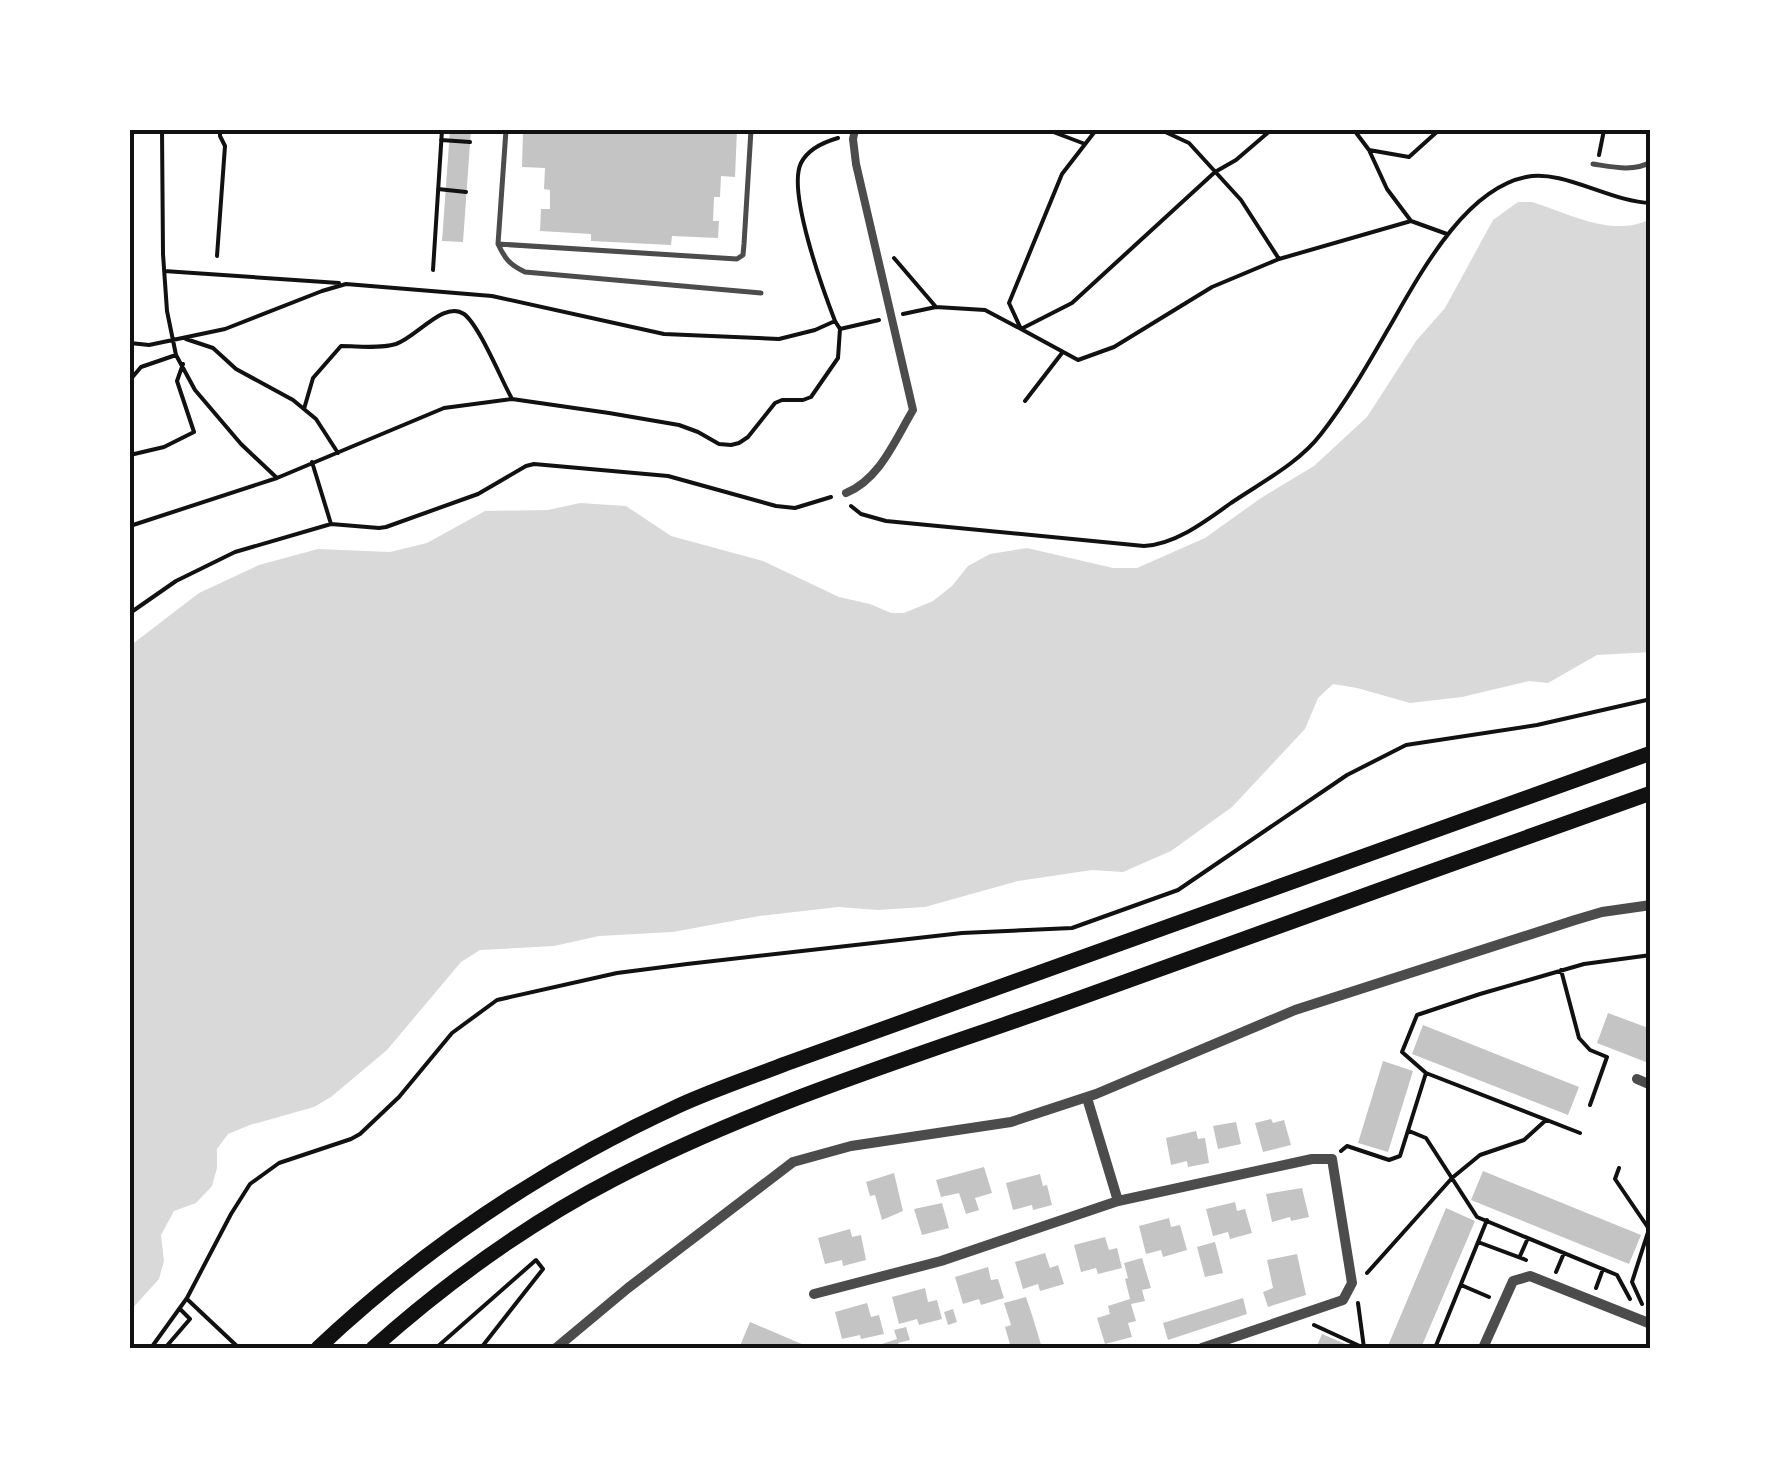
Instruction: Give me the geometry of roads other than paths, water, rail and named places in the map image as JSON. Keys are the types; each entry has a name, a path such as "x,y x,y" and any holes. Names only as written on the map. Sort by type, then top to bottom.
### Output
{"main road":[{"path":"318,1348 418,1262 494,1208 557,1168 680,1105 784,1064 1651,753"},
{"path":"373,1348 443,1289 523,1232 611,1180 719,1130 1651,793"}],"street":[{"path":"846,493 860,487 876,472 913,410 856,164 854,134"},
{"path":"556,1348 793,1162 851,1146 1010,1122 1086,1098 1295,1010 1574,920 1651,905"},
{"path":"1637,1079 1651,1085"},
{"path":"1086,1098 1118,1202"},
{"path":"814,1294 941,1262 1118,1202 1312,1159 1332,1159 1352,1283 1342,1300 1202,1348"},
{"path":"1483,1348 1513,1280 1530,1276 1651,1324"}],"lane":[{"path":"506,130 498,244 505,260 524,272 761,293"},
{"path":"498,244 738,260 744,255 751,130"},
{"path":"1593,164 1626,169 1651,162"}]}
